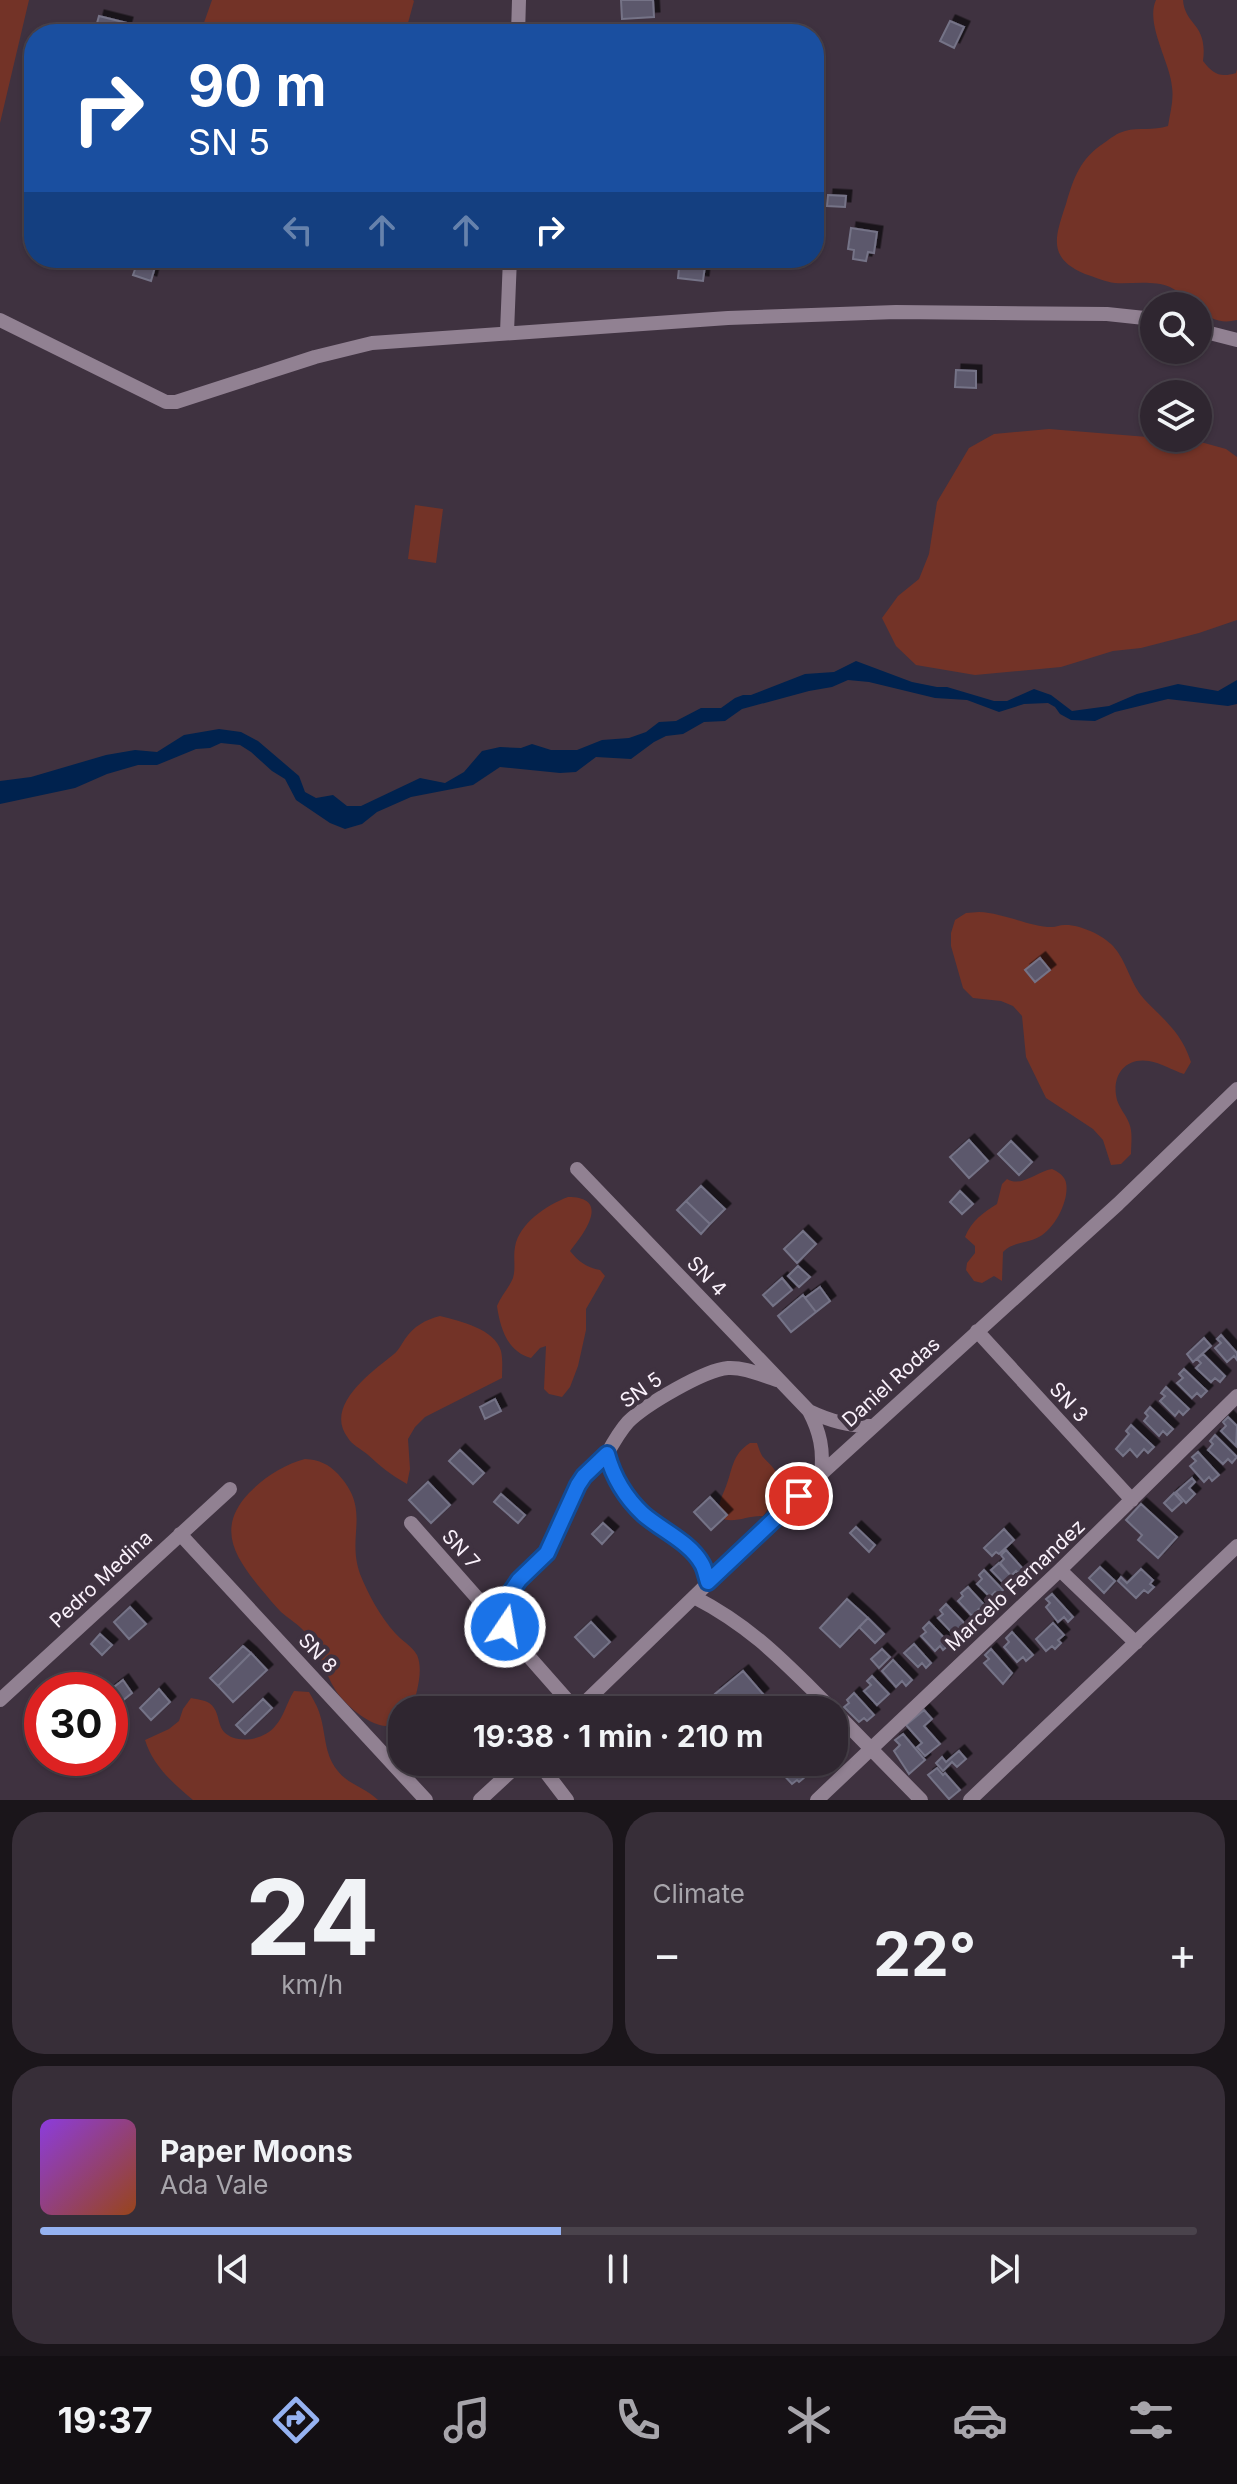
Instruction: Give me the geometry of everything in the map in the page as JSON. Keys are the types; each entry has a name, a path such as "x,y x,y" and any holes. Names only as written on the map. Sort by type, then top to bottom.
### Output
{"street":[{"path":"518,24 519,0"},
{"path":"507,332 510,268"},
{"path":"0,320 166,402 176,402 315,357 372,343 728,318 896,312 1107,314 1140,318"},
{"path":"1212,334 1237,340"},
{"name":"Daniel Rodas","path":"591,1696 821,1474 1118,1204 1237,1089"},
{"name":"SN 4","path":"577,1169 809,1411 822,1443 821,1474"},
{"name":"SN 3","path":"977,1331 1132,1500"},
{"name":"SN 5","path":"505,1627 506,1599 519,1580 547,1553 578,1485 607,1454 629,1421 646,1407 723,1369 738,1368 779,1380"},
{"name":"Marcelo Fernandez","path":"817,1800 1060,1570 1237,1396"},
{"name":"SN 4","path":"809,1411 855,1426 873,1426"},
{"path":"607,1454 612,1470 630,1499 702,1563 708,1582"},
{"name":"Pedro Medina","path":"0,1700 230,1489"},
{"name":"SN 7","path":"411,1523 564,1696"},
{"name":"SN 8","path":"180,1534 426,1800"},
{"path":"970,1800 1237,1546"},
{"path":"1060,1570 1136,1643"},
{"path":"694,1597 725,1613 753,1633 819,1696"},
{"path":"848,1724 921,1800"},
{"path":"480,1800 506,1776"},
{"path":"549,1776 567,1800"}],"shaded area":[{"path":"0,0 29,0 0,123"},
{"path":"212,0 414,1 408,24 204,24"},
{"path":"1156,0 1183,0 1202,39 1203,61 1221,75 1236,73 1237,69 1237,320 1212,318 1212,292 1178,292 1150,283 1104,281 1073,268 1059,254 1059,227 1072,185 1089,155 1122,132 1168,126 1172,92 1153,10"},
{"path":"1049,429 1140,436 1140,452 1212,452 1212,445 1226,449 1237,457 1237,620 1199,633 1141,648 1113,651 1061,667 975,675 916,665 896,646 882,618 898,596 919,579 929,554 937,502 969,448 994,434"},
{"path":"415,505 443,509 436,563 408,559"},
{"path":"979,912 1044,926 1077,926 1103,938 1118,952 1139,993 1182,1043 1191,1062 1184,1074 1153,1062 1140,1061 1121,1070 1116,1092 1129,1123 1131,1154 1121,1164 1111,1165 1103,1140 1093,1129 1046,1098 1026,1057 1022,1016 1013,1006 1001,1001 973,998 963,988 951,946 951,933 955,920 966,913"},
{"path":"1052,1169 1063,1176 1066,1186 1064,1202 1055,1222 1039,1237 1013,1245 1003,1252 1002,1281 994,1276 982,1283 974,1281 966,1270 975,1253 975,1246 965,1237 971,1226 997,1204 1002,1184 1007,1179 1018,1182"},
{"path":"568,1197 589,1203 592,1210 587,1227 570,1251 583,1264 600,1270 605,1276 586,1309 586,1330 578,1366 570,1387 562,1397 549,1394 544,1389 546,1346 531,1358 516,1350 506,1338 497,1306 513,1278 515,1247 522,1230 543,1210"},
{"path":"440,1316 476,1327 492,1337 501,1351 502,1378 425,1417 415,1427 408,1439 410,1469 407,1484 352,1443 342,1426 342,1414 354,1390 396,1352 412,1330"},
{"path":"750,1443 757,1443 762,1456 774,1469 778,1481 776,1494 763,1516 722,1519 718,1514 719,1507 733,1463"},
{"path":"305,1459 327,1465 348,1487 356,1511 355,1547 360,1574 384,1619 417,1655 420,1675 416,1696 388,1696 388,1726 371,1722 340,1696 310,1639 261,1589 237,1554 231,1531 239,1506 261,1482 290,1464"},
{"path":"294,1691 309,1692 314,1700 330,1757 337,1770 378,1800 193,1800 158,1766 145,1740 179,1721 191,1698 212,1705 222,1729 230,1736 243,1739 258,1737 276,1725"}],"water":[{"path":"856,661 912,682 947,687 994,701 1007,701 1034,689 1051,695 1072,711 1109,706 1137,694 1178,684 1218,691 1237,680 1237,704 1228,706 1168,699 1115,712 1095,721 1071,720 1048,703 1024,704 999,712 967,700 935,698 848,680 832,687 742,709 725,721 704,722 683,734 666,736 654,742 631,759 596,757 576,772 560,773 500,767 473,785 411,797 377,812 362,824 345,829 330,823 296,800 285,779 251,752 240,745 221,743 196,749 157,765 138,765 107,774 75,788 0,804 0,781 31,777 106,755 135,750 157,752 184,735 219,729 241,732 258,741 299,776 305,792 316,798 333,795 347,806 361,806 420,778 445,783 464,772 482,751 500,747 521,748 532,744 551,750 577,750 602,740 629,738 646,732 659,722 676,721 701,708 721,708 743,695 751,695 805,674 834,672"}],"building":[{"path":"621,0 653,0 654,17 622,19"},
{"path":"99,16 127,23 127,24 97,24"},
{"path":"950,21 964,27 954,48 940,41"},
{"path":"828,195 846,196 845,207 827,206"},
{"path":"851,228 877,232 874,253 868,252 866,261 853,259 854,250 848,249"},
{"path":"136,268 155,268 151,281 133,275"},
{"path":"679,268 705,268 703,281 678,278"},
{"path":"956,370 976,371 976,388 955,387"},
{"path":"1040,958 1050,970 1035,982 1025,970"},
{"path":"969,1140 988,1161 969,1178 950,1157"},
{"path":"1011,1141 1032,1162 1019,1175 998,1154"},
{"path":"701,1186 725,1209 710,1224 686,1201"},
{"path":"960,1191 973,1204 962,1214 950,1202"},
{"path":"686,1201 710,1224 701,1234 677,1210"},
{"path":"803,1231 816,1244 797,1263 784,1249"},
{"path":"798,1266 810,1277 799,1287 788,1276"},
{"path":"782,1278 792,1290 773,1306 763,1295"},
{"path":"820,1287 830,1301 816,1312 805,1298"},
{"path":"803,1295 816,1312 791,1332 778,1316"},
{"path":"1221,1335 1237,1353 1237,1360 1234,1356 1227,1362 1215,1348 1221,1343 1217,1339"},
{"path":"1204,1338 1211,1346 1193,1362 1187,1354"},
{"path":"1203,1354 1225,1376 1220,1382 1215,1378 1211,1382 1196,1368 1201,1363 1197,1359"},
{"path":"1184,1369 1207,1391 1201,1397 1197,1393 1192,1398 1177,1383 1183,1378 1179,1374"},
{"path":"1166,1387 1189,1409 1183,1415 1179,1411 1175,1416 1160,1401 1165,1396 1161,1393"},
{"path":"495,1399 501,1411 485,1419 480,1407"},
{"path":"1150,1407 1173,1429 1167,1435 1163,1431 1159,1436 1144,1421"},
{"path":"1228,1417 1237,1426 1236,1446 1221,1431"},
{"path":"1131,1425 1154,1447 1148,1453 1144,1449 1137,1457 1130,1449 1123,1456 1116,1449 1129,1434 1126,1431"},
{"path":"1215,1435 1237,1457 1232,1463 1228,1459 1223,1464 1208,1450"},
{"path":"460,1450 484,1473 473,1484 449,1461"},
{"path":"1198,1452 1219,1475 1212,1481 1209,1477 1204,1482 1190,1466 1196,1461 1192,1457"},
{"path":"1192,1478 1195,1482 1189,1488 1195,1494 1186,1503 1176,1492"},
{"path":"428,1482 450,1505 431,1523 409,1500"},
{"path":"1174,1493 1182,1502 1172,1511 1164,1503"},
{"path":"501,1494 525,1515 518,1523 494,1502"},
{"path":"710,1497 727,1515 711,1530 694,1512"},
{"path":"1141,1504 1177,1537 1158,1558 1138,1540 1142,1535 1126,1520"},
{"path":"603,1523 613,1532 602,1544 592,1534"},
{"path":"856,1527 875,1545 869,1552 850,1533"},
{"path":"1004,1529 1014,1540 999,1554 996,1552 992,1556 984,1548"},
{"path":"1006,1550 1024,1570 1020,1575 1016,1571 1011,1576 1000,1563 1004,1559 1001,1555"},
{"path":"999,1563 1012,1577 1009,1580 1013,1584 1008,1588 991,1570"},
{"path":"1100,1567 1115,1581 1104,1593 1089,1578"},
{"path":"1141,1569 1153,1580 1150,1584 1154,1587 1148,1593 1144,1590 1136,1598 1118,1581 1121,1577 1127,1583"},
{"path":"984,1570 1003,1590 998,1595 995,1592 990,1597 977,1584"},
{"path":"968,1587 989,1610 984,1615 979,1609 972,1616 958,1601"},
{"path":"1052,1594 1073,1617 1068,1622 1064,1617 1058,1622 1046,1607 1050,1603 1046,1599"},
{"path":"847,1599 868,1618 840,1647 820,1628"},
{"path":"946,1604 967,1626 961,1631 958,1628 952,1633 938,1618"},
{"path":"130,1607 146,1624 129,1639 114,1622"},
{"path":"868,1618 884,1634 875,1643 859,1627"},
{"path":"591,1622 610,1642 594,1657 575,1637"},
{"path":"929,1622 950,1644 943,1650 940,1646 935,1651 921,1636"},
{"path":"1053,1623 1064,1635 1055,1649 1052,1646 1046,1651 1036,1639"},
{"path":"1012,1632 1033,1655 1026,1661 1023,1657 1017,1662 1004,1647 1009,1642 1006,1638"},
{"path":"100,1634 112,1645 102,1655 91,1644"},
{"path":"914,1644 931,1663 926,1668 922,1663 918,1667 904,1653"},
{"path":"243,1646 251,1653 218,1686 210,1678"},
{"path":"882,1649 890,1657 879,1668 871,1659"},
{"path":"991,1649 1012,1673 1003,1684 984,1663 989,1659 985,1655"},
{"path":"251,1653 267,1670 233,1702 218,1686"},
{"path":"893,1660 912,1680 906,1686 902,1681 896,1687 882,1671"},
{"path":"743,1671 763,1694 717,1696 715,1694"},
{"path":"872,1676 889,1694 877,1705 864,1691 871,1685 867,1681"},
{"path":"159,1689 170,1702 151,1720 140,1708"},
{"path":"854,1693 874,1715 867,1721 864,1718 859,1722 848,1711 848,1699"},
{"path":"263,1699 272,1708 245,1734 236,1725"},
{"path":"924,1710 932,1719 924,1726 940,1744 925,1756 917,1747 922,1743 906,1725"},
{"path":"903,1734 925,1760 909,1774 894,1751 900,1745 895,1740"},
{"path":"959,1751 966,1759 957,1767 952,1762 943,1771 936,1763 942,1757 946,1762"},
{"path":"937,1768 960,1790 949,1799 928,1775"},
{"path":"785,1776 805,1777 799,1782 797,1780 792,1784"}],"route":[{"path":"505,1627 506,1599 519,1580 547,1553 578,1485 607,1454 612,1470 630,1499 702,1563 708,1582 799,1496"}]}
